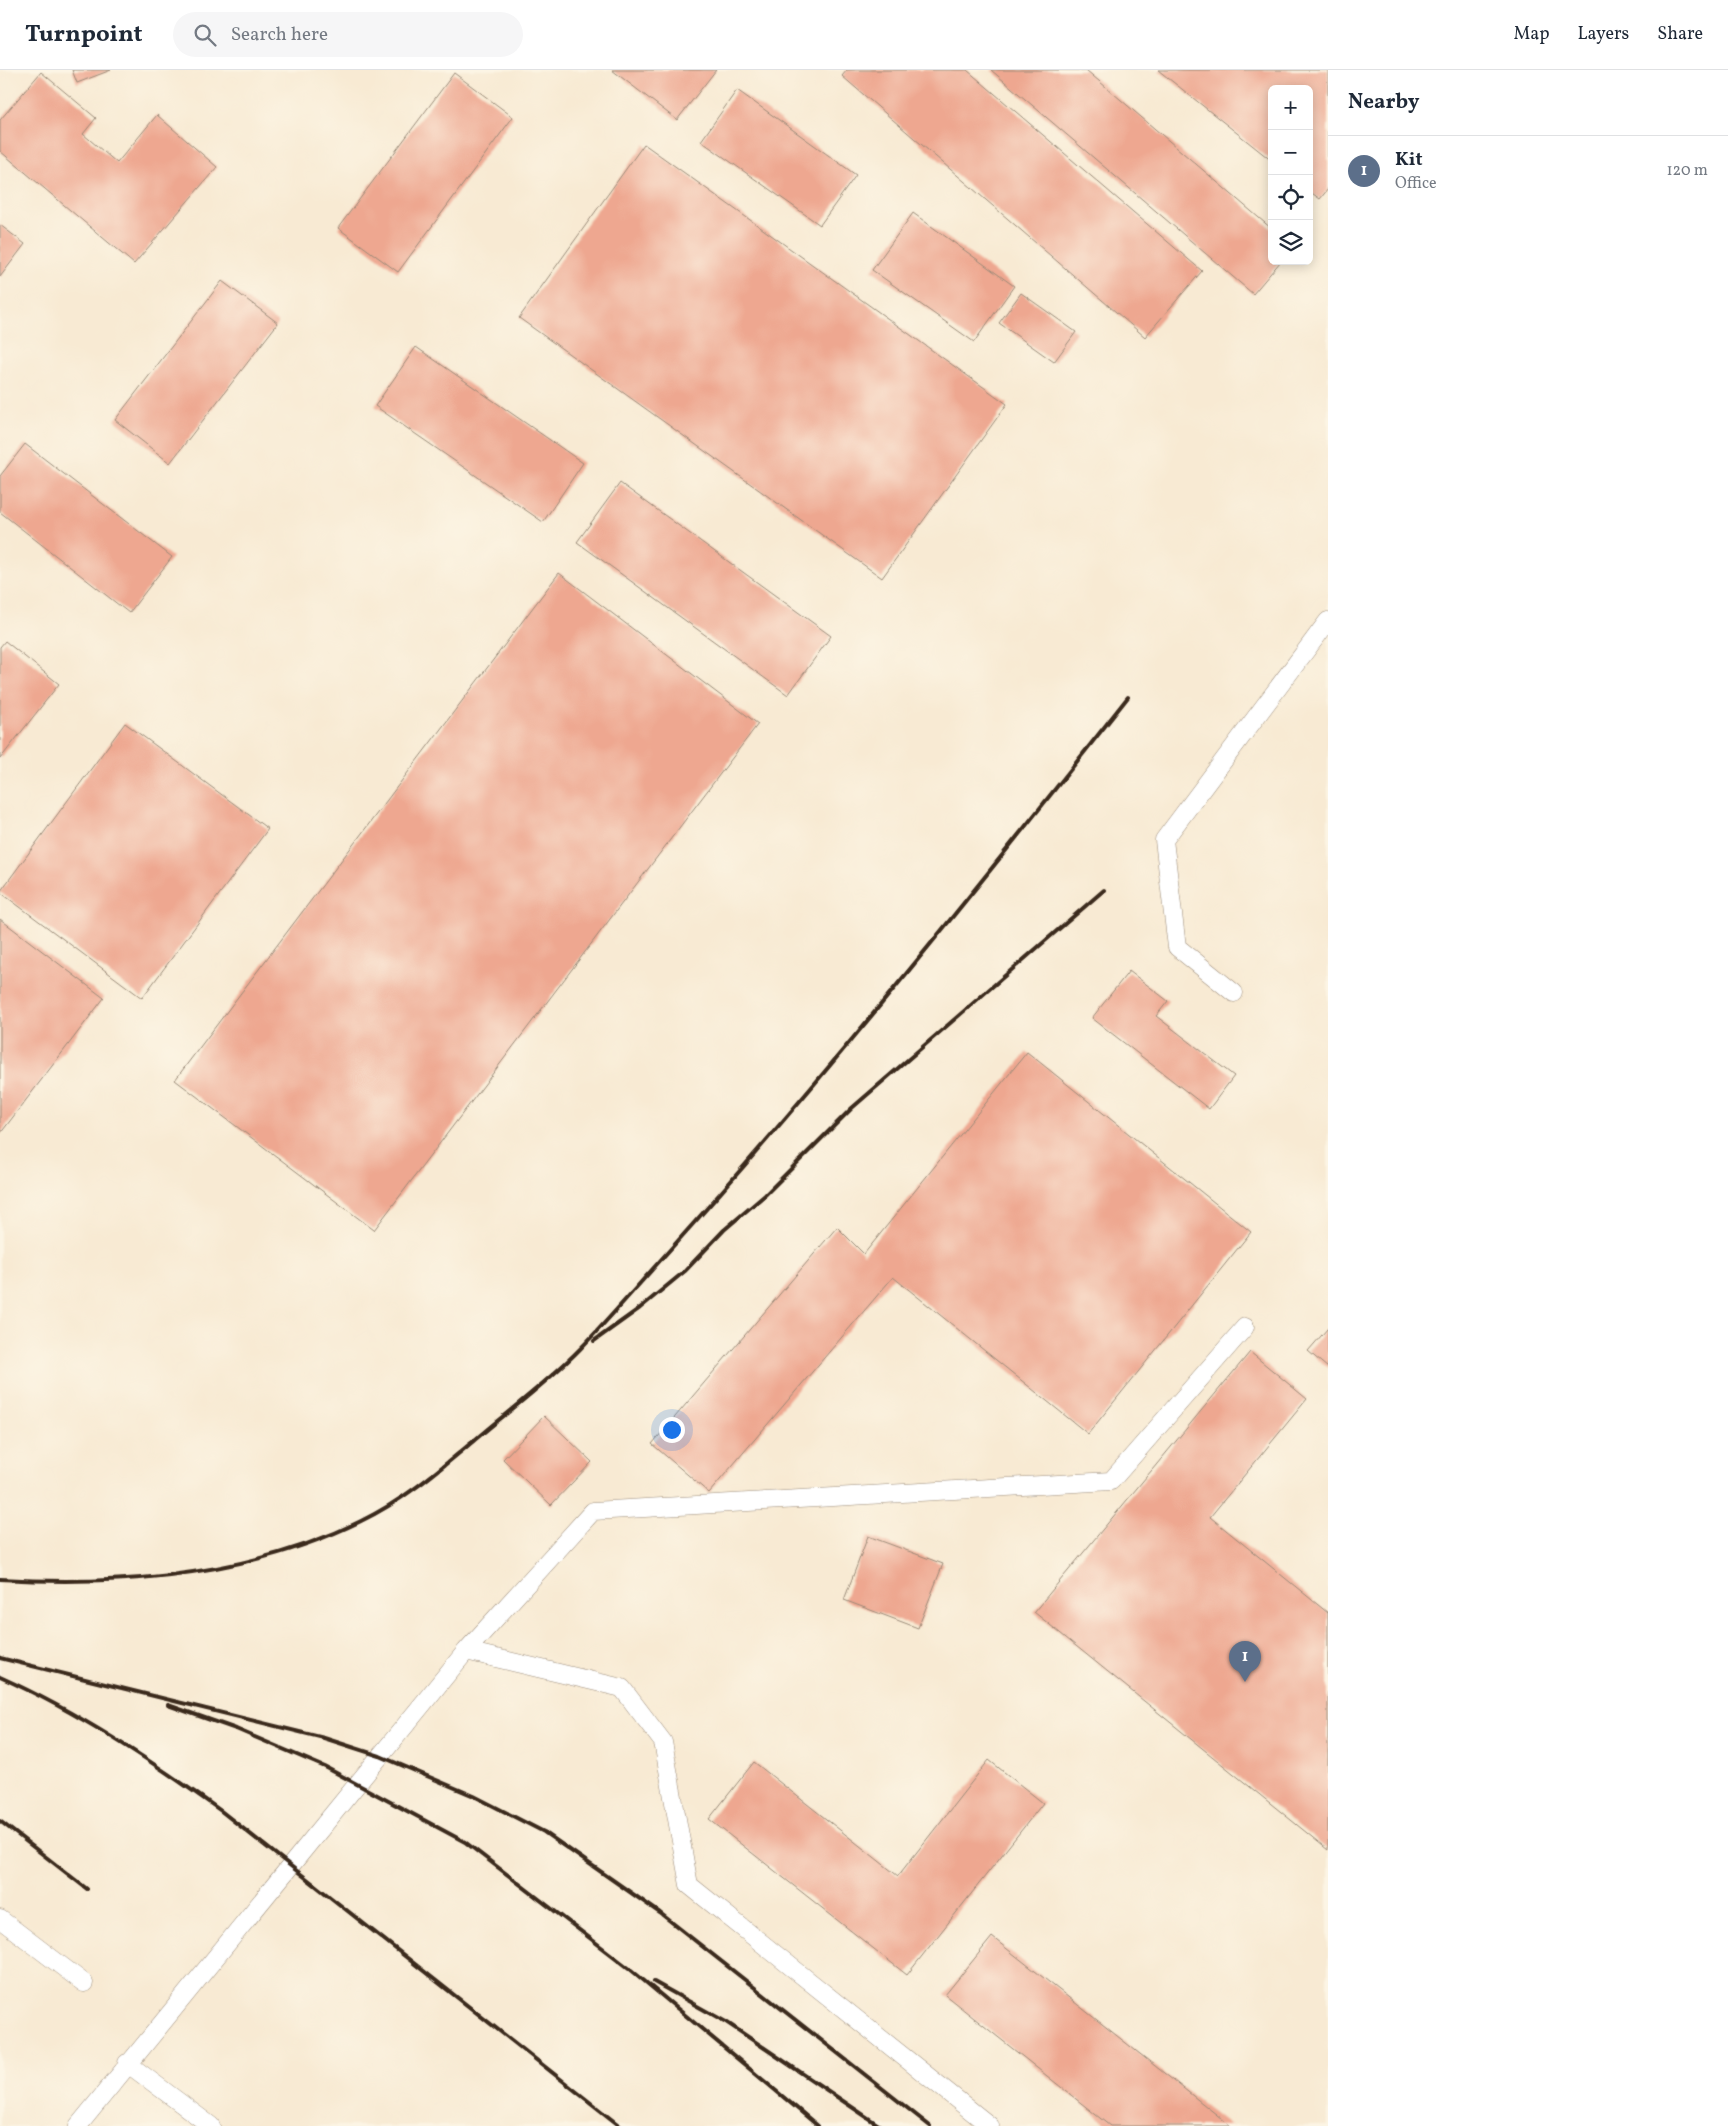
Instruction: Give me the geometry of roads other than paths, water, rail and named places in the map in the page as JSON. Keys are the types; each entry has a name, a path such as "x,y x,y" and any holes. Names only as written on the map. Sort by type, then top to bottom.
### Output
{"lane":[{"path":"1234,994 1177,947 1164,840 1328,621"},
{"path":"78,2126 127,2063 466,1651 593,1511 1111,1481 1246,1327"},
{"path":"466,1651 622,1688 663,1742 689,1885 990,2126"},
{"path":"0,1919 84,1983"},
{"path":"127,2063 211,2126"}],"railway":[{"path":"0,1579 45,1581 138,1578 185,1573 231,1565 275,1554 319,1539 361,1521 392,1504 436,1472 530,1395 580,1349 735,1177 850,1042 1018,836 1128,697"},
{"path":"594,1341 640,1308 685,1271 724,1230 765,1195 852,1108 1104,890"},
{"path":"0,1658 324,1738 380,1756 474,1796 544,1832 660,1913 930,2126"},
{"path":"0,1677 58,1706 114,1738 221,1811 620,2126"},
{"path":"168,1705 236,1729 325,1767 465,1842 630,1969 818,2126"},
{"path":"0,1821 87,1889"},
{"path":"654,1982 726,2022 880,2126"}],"place":[{"name":"Kit","path":"1245,1682"}]}
